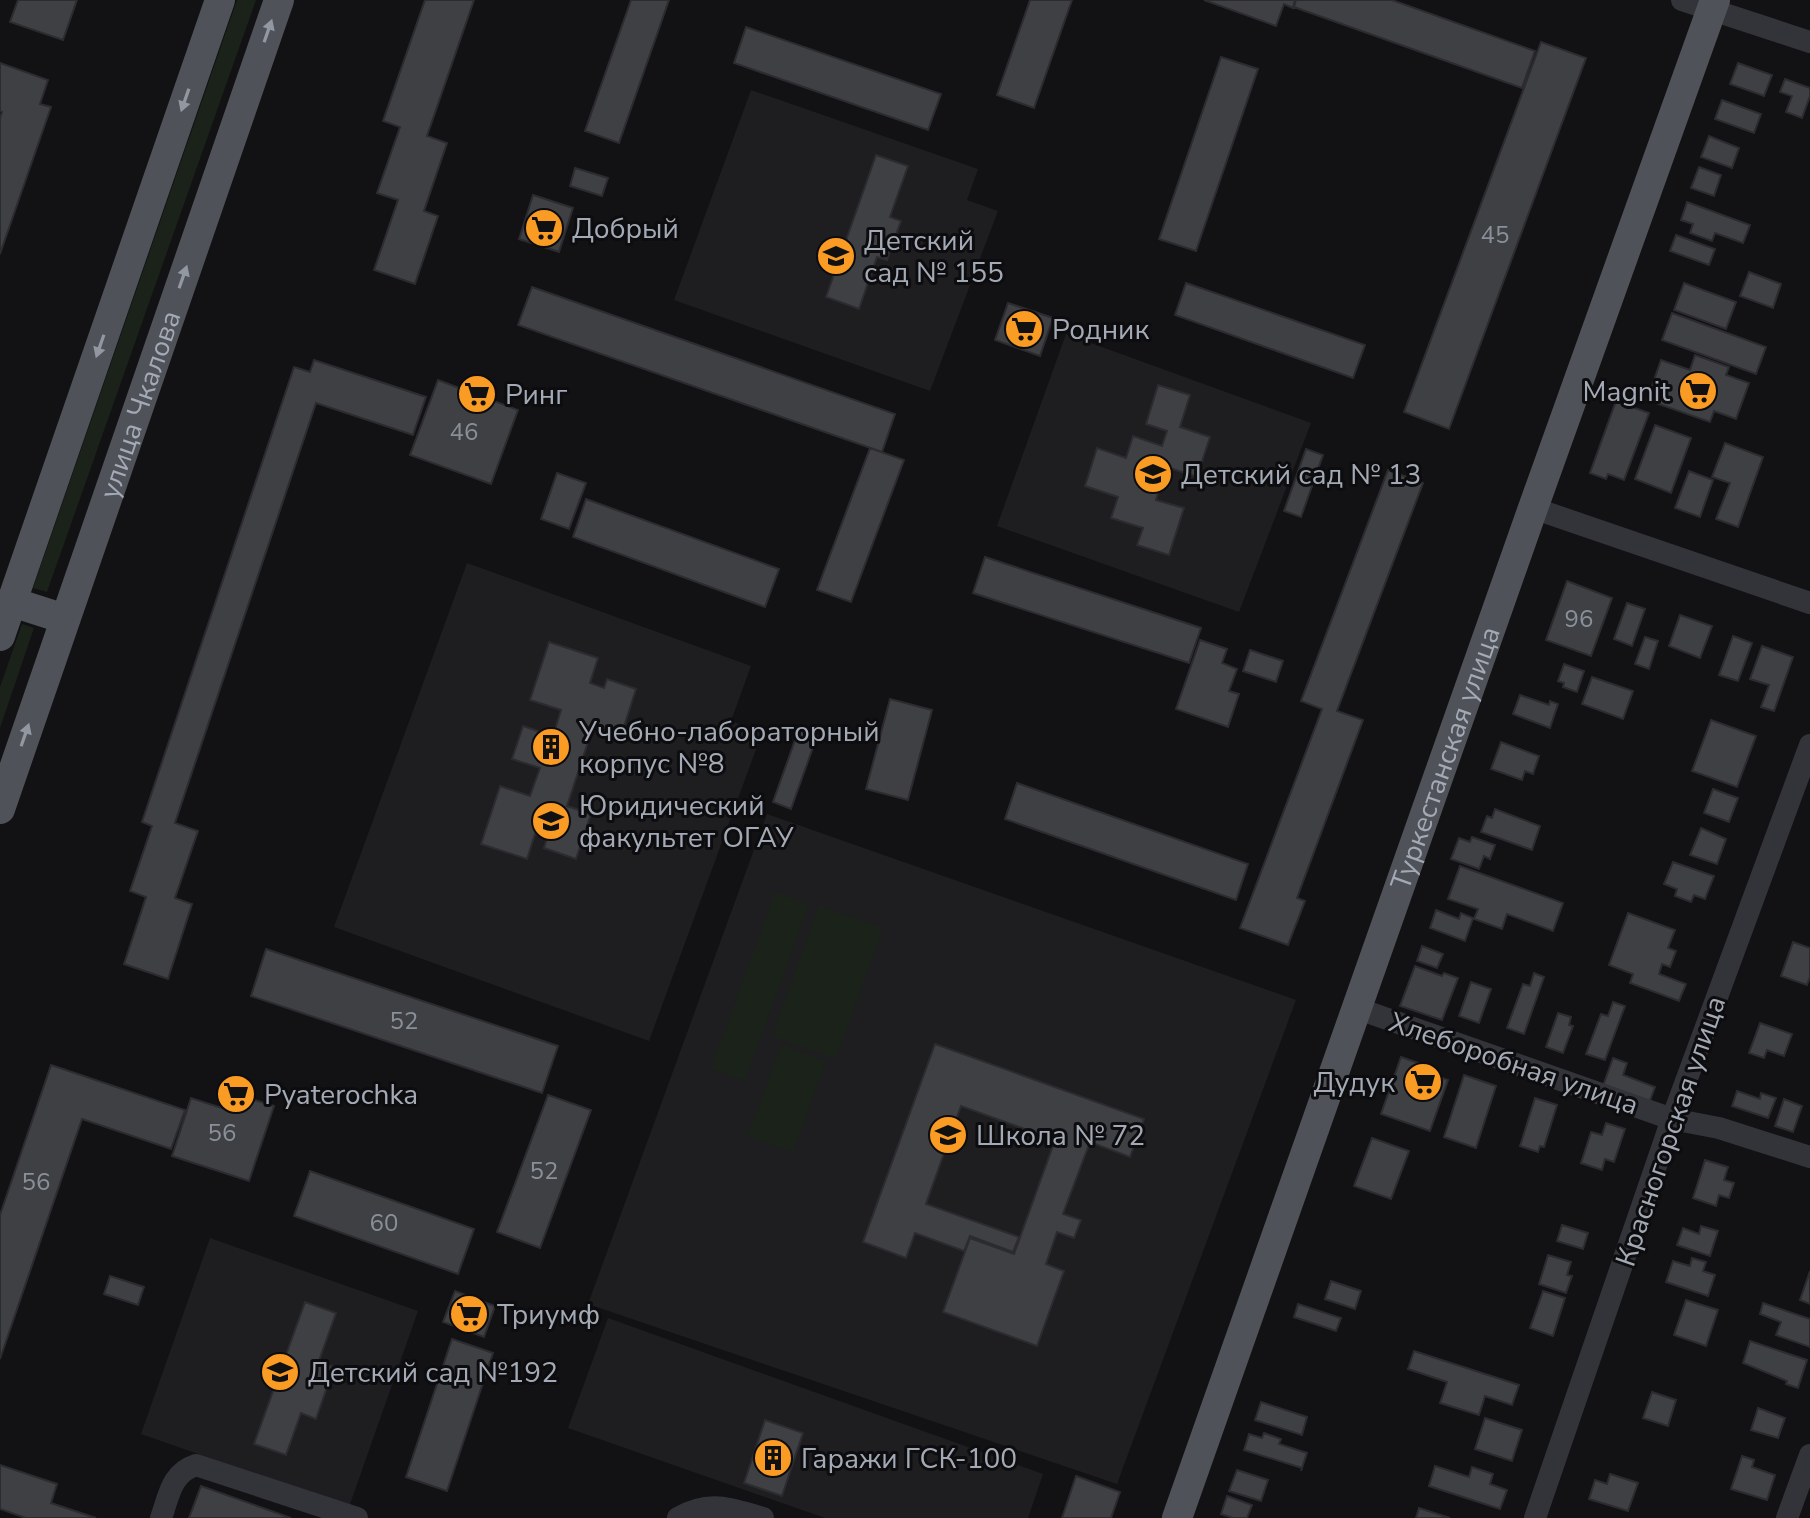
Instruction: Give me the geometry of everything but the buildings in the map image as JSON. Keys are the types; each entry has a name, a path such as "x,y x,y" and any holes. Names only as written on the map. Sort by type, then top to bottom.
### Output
{"main road":[{"name":"улица Чкалова","path":"0,636 220,0"},
{"name":"улица Чкалова","path":"0,809 279,0"},
{"name":"Туркестанская улица","path":"1177,1518 1714,5"},
{"path":"12,602 65,619"}],"street":[{"path":"1682,0 1714,5 1810,42"},
{"path":"1533,508 1810,603"},
{"name":"Красногорская улица","path":"1535,1518 1672,1119 1810,745"},
{"name":"Хлеборобная улица","path":"1356,1008 1672,1119 1719,1128 1810,1157"},
{"path":"1787,1518 1810,1455"},
{"path":"161,1518 175,1480 183,1469 196,1465 357,1518"},
{"path":"678,1518 708,1506 726,1506 763,1518"}],"shaded area":[{"path":"237,0 256,0 47,592 33,588"},
{"name":"Детский сад № 155","path":"751,90 978,169 967,200 998,211 930,391 674,300"},
{"name":"Детский сад № 13","path":"1066,334 1311,423 1239,612 997,526"},
{"name":"Юридический факультет ОГАУ","path":"467,563 751,666 731,721 762,733 649,1041 334,927"},
{"path":"22,624 34,628 0,728 0,687"},
{"name":"Школа № 72","path":"767,814 1296,1000 1117,1484 588,1304"},
{"path":"775,892 809,904 745,1081 711,1069"},
{"path":"819,906 883,928 836,1059 772,1036"},
{"path":"781,1045 826,1061 793,1152 748,1136"},
{"name":"Детский сад №192","path":"210,1238 418,1311 349,1507 141,1434"},
{"path":"608,1318 1043,1474 1028,1518 825,1518 568,1428"}],"place":[{"name":"Добрый","path":"544,228"},
{"name":"Детский сад № 155","path":"836,256"},
{"name":"Родник","path":"1024,329"},
{"name":"Magnit","path":"1698,391"},
{"name":"Ринг","path":"477,394"},
{"name":"Детский сад № 13","path":"1153,474"},
{"name":"Учебно-лабораторный корпус №8","path":"551,747"},
{"name":"Юридический факультет ОГАУ","path":"551,821"},
{"name":"Дудук","path":"1423,1082"},
{"name":"Pyaterochka","path":"236,1094"},
{"name":"Школа № 72","path":"948,1135"},
{"name":"Триумф","path":"469,1314"},
{"name":"Детский сад №192","path":"280,1372"},
{"name":"Гаражи ГСК-100","path":"773,1458"}]}
